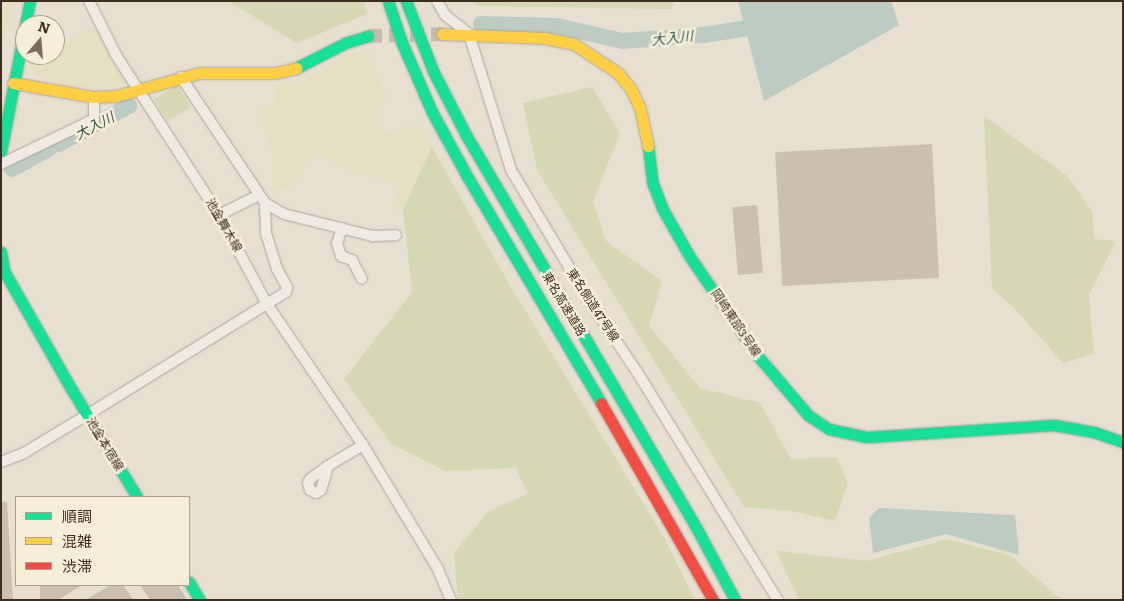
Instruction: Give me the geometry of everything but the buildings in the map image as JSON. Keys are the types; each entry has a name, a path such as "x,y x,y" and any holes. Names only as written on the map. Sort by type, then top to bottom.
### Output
{"main road":[{"path":"1,151 30,1"},
{"name":"東名高速道路","path":"388,1 402,43 432,112 458,160 713,600"},
{"name":"東名高速道路","path":"406,1 433,71 466,135 504,204 697,528 735,600"},
{"name":"岡崎東部3号線","path":"442,34 545,38 574,44 618,73 631,89 640,108 646,131 653,184 662,208 686,249 757,355 808,415 829,429 846,434 867,436 1054,425 1094,432 1123,442"},
{"path":"13,82 94,97 116,96 181,77 217,72 275,73 293,70 345,43 368,36"},
{"path":"1,252 3,272"},
{"name":"池金本宿線","path":"3,272 136,496"},
{"path":"190,584 200,600"}],"street":[{"name":"池金舞木線","path":"89,1 116,55 219,214 267,304 363,445 437,567 451,600"},
{"path":"437,1 445,14 469,34"},
{"name":"東名側道47号線","path":"469,34 511,170 590,302 637,372 778,600"},
{"path":"181,77 262,199 284,214 372,236 396,235"},
{"path":"1,164 94,119 94,97"},
{"path":"219,214 262,199"},
{"path":"1,462 24,453 286,292 287,287 277,269 266,234 262,199"},
{"path":"342,228 337,243 342,256 352,260 362,279"},
{"path":"328,466 363,445"}],"shaded area":[{"path":"1,1 13,1 1,55"},
{"path":"738,1 891,1 899,25 764,101"},
{"path":"93,26 126,85 97,89 67,86 37,77 29,69 30,65 65,65 66,43"},
{"path":"368,51 385,96 374,117 382,133 417,125 432,147 403,209 392,210 399,183 352,173 314,151 292,189 272,187 272,154 260,111 274,105 278,84 306,80 351,52"},
{"path":"879,508 1015,515 1019,555 946,534 873,553 869,518"}],"green space":[{"path":"228,1 364,1 367,14 297,43"},
{"path":"471,1 675,1 671,9 478,6"},
{"path":"177,85 191,107 168,121 154,99"},
{"path":"592,87 620,133 593,201 606,241 662,281 649,326 700,388 760,403 791,459 837,457 848,483 835,521 791,511 744,507 537,170 523,103"},
{"path":"984,116 1066,175 1092,211 1094,239 1116,241 1089,295 1094,354 1063,363 1015,309 992,288"},
{"path":"432,147 508,282 665,539 695,600 458,600 454,553 489,511 528,494 516,468 445,471 391,444 344,379 412,292 403,209"},
{"path":"947,539 1011,556 1062,600 799,600 776,551 866,561"}],"waterway":[{"name":"大入川","path":"481,24 557,26 622,41 703,35 768,25"},
{"name":"大入川","path":"59,144 129,106"},
{"name":"大入川","path":"12,169 49,149"}],"tunnel":[{"path":"368,36 442,34"}],"traffic: fast":[{"path":"1,151 30,1"},
{"path":"388,1 402,43 432,112 467,176 601,403"},
{"path":"406,1 433,71 466,135 697,529 735,600"},
{"path":"296,68 345,43 368,36"},
{"path":"648,146 653,184 662,208 690,257 757,355 808,415 829,429 867,437 1054,425 1094,432 1123,442"},
{"path":"1,252 4,271 1,272"},
{"path":"4,271 72,390 136,496"},
{"path":"190,584 200,600"}],"traffic: slow":[{"path":"442,34 545,38 574,44 618,73 631,89 640,108 648,146"},
{"path":"13,83 94,97 116,96 199,73 275,73 296,68"}],"traffic: jam":[{"path":"601,403 713,600"}]}
